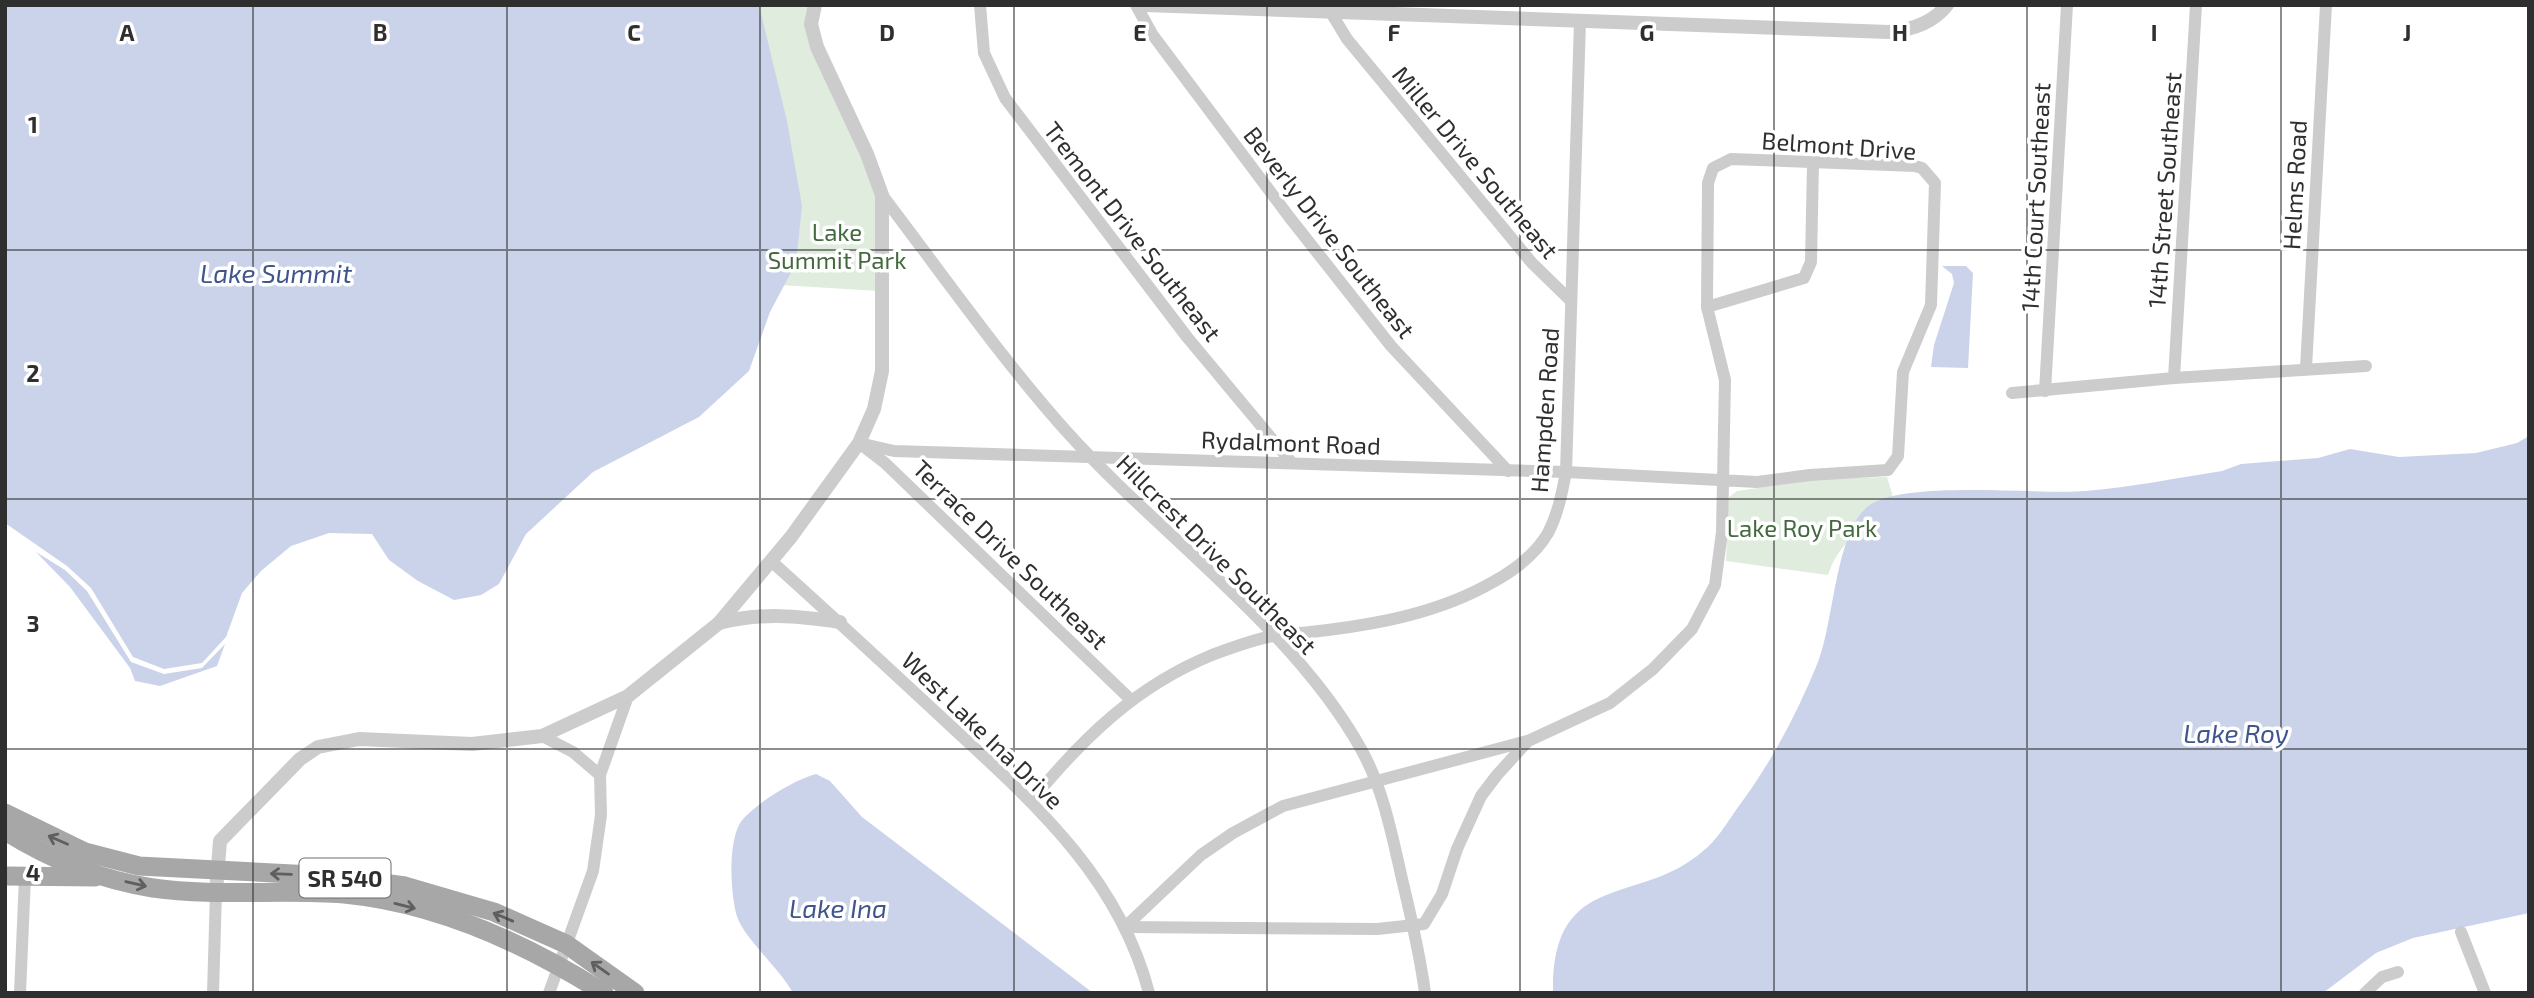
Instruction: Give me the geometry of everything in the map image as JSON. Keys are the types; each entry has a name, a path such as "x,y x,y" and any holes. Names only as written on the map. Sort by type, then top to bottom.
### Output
{"main road":[{"name":"SR 540","path":"5,814 85,852 139,866 332,876 405,886 494,912 566,944 635,993"},
{"name":"SR 540","path":"5,831 43,854 102,876 152,888 344,894 401,904 502,936 559,964 604,993"},
{"path":"5,876 102,876"}],"street":[{"path":"213,993 220,841 300,759 318,747 359,739 472,744 541,736 628,696 719,623 771,561 859,443 874,409 882,372 882,195 817,47 811,24 815,5"},
{"name":"Tremont Drive Southeast","path":"980,5 984,52 1006,98 1187,337 1292,463"},
{"name":"Beverly Drive Southeast","path":"1136,5 1152,34 1360,308 1391,346 1508,471"},
{"path":"1145,5 1889,32 1912,29 1927,22 1947,5"},
{"name":"14th Court Southeast","path":"2045,391 2067,5"},
{"name":"14th Street Southeast","path":"2174,378 2196,5"},
{"name":"Helms Road","path":"2306,368 2326,5"},
{"name":"Miller Drive Southeast","path":"1330,11 1347,39 1532,263 1571,301"},
{"name":"Hampden Road","path":"1032,800 1066,759 1130,699 1189,665 1274,636 1411,616 1456,602 1512,570 1535,551 1553,520 1566,472 1580,21"},
{"name":"Belmont Drive","path":"1528,741 1611,702 1676,648 1705,607 1719,570 1725,380 1707,307 1709,183 1713,167 1731,159 1914,166 1922,168 1935,183 1932,297 1929,314 1903,372 1896,463 1888,470 1845,472"},
{"path":"1707,307 1804,278 1811,262 1813,163"},
{"name":"Hillcrest Drive Southeast","path":"882,195 961,303 1068,432 1274,636 1347,727 1376,780 1413,927 1425,993"},
{"path":"2012,393 2174,378 2366,366"},
{"name":"Rydalmont Road","path":"859,443 894,450 1566,472 1722,482 1757,482 1845,472"},
{"name":"Terrace Drive Southeast","path":"859,443 886,463 1130,699"},
{"name":"West Lake Ina Drive","path":"771,561 1032,800 1093,874 1125,927 1149,993"},
{"path":"719,623 748,615 778,614 840,622"},
{"path":"549,993 566,944 578,920 596,859 601,815 600,775 628,696"},
{"path":"541,736 573,752 600,775"},
{"path":"1125,927 1201,855 1233,833 1283,806 1528,741"},
{"path":"1125,927 1413,927 1424,924 1433,913 1481,796 1528,741"},
{"path":"20,993 25,877"},
{"path":"2461,932 2485,993"},
{"path":"2365,993 2382,977 2398,972"}],"green space":[{"name":"Lake Summit Park","path":"748,5 808,5 872,177 878,202 879,291 780,285"},
{"name":"Lake Roy Park","path":"1887,477 1897,510 1855,535 1840,551 1828,575 1726,561 1728,498 1737,491 1821,479"}],"water":[{"name":"Lake Summit","path":"5,5 759,5 787,121 802,206 796,263 770,312 749,371 699,417 593,472 526,534 499,584 481,595 454,600 418,581 389,560 372,534 329,533 291,546 261,571 242,593 226,637 202,663 164,669 133,657 91,588 67,566 5,523"},
{"path":"1942,266 1966,266 1973,273 1968,368 1931,367 1934,345 1954,283 1952,274"},
{"name":"Lake Roy","path":"2529,436 2529,913 2413,938 2376,953 2323,993 1553,993 1556,953 1567,926 1583,908 1604,896 1678,868 1703,851 1721,832 1760,775 1792,720 1818,662 1848,538 1856,520 1867,507 1884,498 1908,493 1971,490 2065,492 2137,485 2222,471 2241,464 2318,458 2350,449 2399,457 2476,453 2517,443"},
{"path":"36,552 65,570 87,591 131,662 164,674 202,668 225,644 217,666 160,686 135,681 130,668 70,587"},
{"name":"Lake Ina","path":"816,774 830,781 862,817 1093,993 793,993 742,928 738,919 732,883 732,853 738,828 750,812 787,787"}]}
